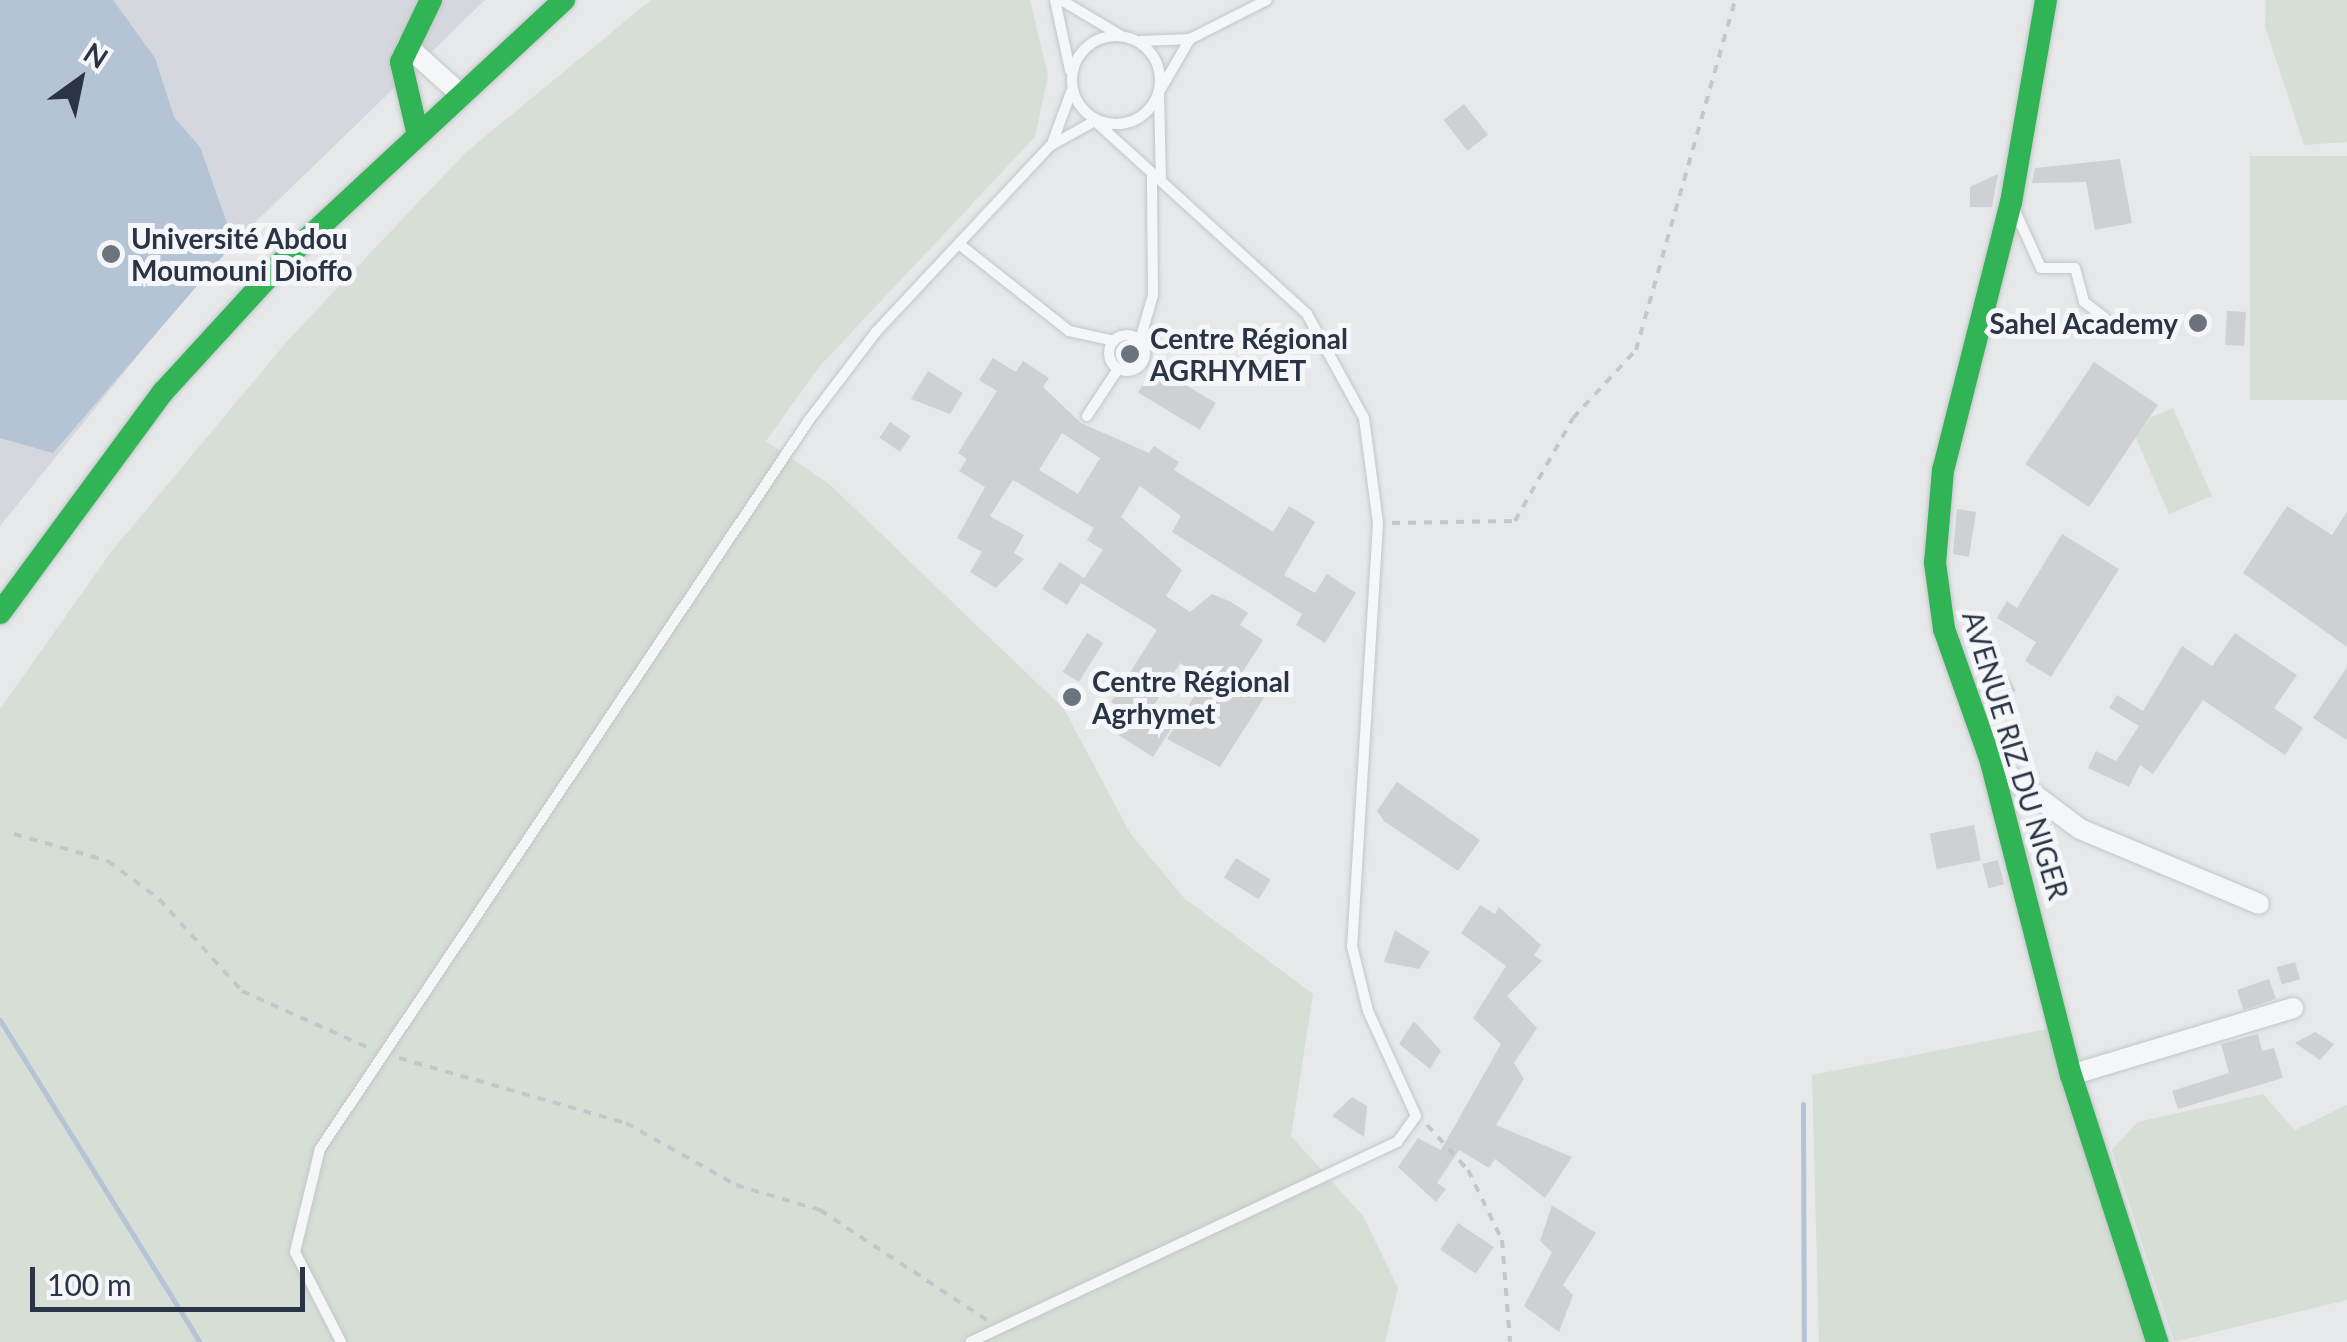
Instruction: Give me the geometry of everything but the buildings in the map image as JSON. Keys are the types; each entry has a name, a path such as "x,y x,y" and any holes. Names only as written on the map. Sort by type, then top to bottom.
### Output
{"street":[{"path":"417,131 401,62 431,0"},
{"path":"0,613 162,392 458,91 564,0"},
{"name":"AVENUE RIZ DU NIGER","path":"2046,0 2012,202 1944,470 1935,541 1944,629 1991,762 2070,1075 2157,1342"},
{"path":"407,46 458,91"},
{"path":"1991,762 2110,845 2259,904"},
{"path":"2070,1075 2293,1008"}],"lane":[{"path":"1058,0 1127,38 1154,58 1159,92 1152,295 1140,340 1143,362 1118,369 1087,416"},
{"path":"971,1342 1397,1142 1416,1116 1368,1011 1352,946 1378,523 1372,452 1336,352 1307,314 1157,179 1100,122 1072,84 1058,0"},
{"path":"1050,146 1087,46 1127,38 1190,39 1268,0"},
{"path":"341,1342 295,1252 304,1187 384,1054 809,420 1050,146 1100,122 1141,118 1190,39"},
{"path":"2012,202 2040,268 2075,268 2084,302 2105,318"},
{"path":"960,244 1070,330 1114,341 1140,340"},
{"path":"1114,341 1118,369"}],"path":[{"path":"1378,523 1515,521 1573,418 1636,350 1734,0"},
{"path":"14,834 108,861 159,899 242,991 384,1054 626,1123 736,1185 820,1210 998,1328"},
{"path":"1416,1116 1468,1170 1502,1240 1510,1342"}],"shaded area":[{"name":"Université Abdou Moumouni Dioffo","path":"0,0 485,0 211,265 0,526"},
{"path":"651,0 1030,0 1048,76 1035,137 819,367 766,441 829,484 1064,709 1130,833 1184,898 1313,994 1291,1136 1363,1216 1398,1288 1385,1342 0,1342 0,709 111,552 290,338 465,153"},
{"path":"2266,0 2347,0 2347,142 2304,145 2265,26"},
{"path":"2250,156 2347,156 2347,400 2250,400"},
{"path":"2173,408 2212,496 2169,514 2136,438 2150,418"},
{"path":"2048,1029 2147,1342 1819,1342 1812,1075"},
{"path":"2263,1094 2295,1130 2347,1105 2347,1300 2174,1342 2112,1150 2138,1122"}],"water":[{"name":"Université Abdou Moumouni Dioffo","path":"0,0 113,0 155,58 174,117 200,147 234,243 53,453 0,438"}],"waterway":[{"path":"0,1020 200,1342"},
{"path":"1803,1104 1804,1342"}],"traffic: fast":[{"path":"417,131 401,62 431,0"},
{"path":"0,613 163,392 282,262 564,0"},
{"path":"2046,0 2011,202 1943,470 1935,563 1944,629 1991,762 2071,1075 2157,1342"}],"place":[{"name":"Université Abdou Moumouni Dioffo","path":"111,254"},
{"name":"Sahel Academy","path":"2198,323"},
{"name":"Centre Régional AGRHYMET","path":"1130,354"},
{"name":"Centre Régional Agrhymet","path":"1072,697"}]}
